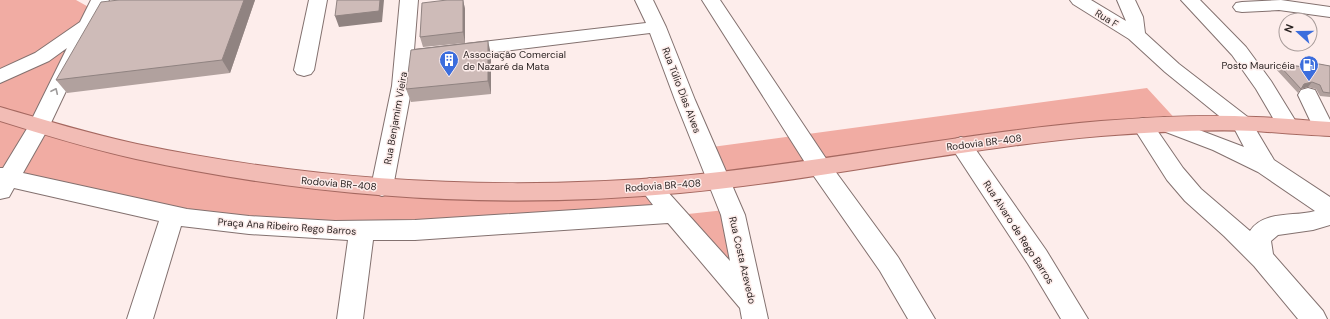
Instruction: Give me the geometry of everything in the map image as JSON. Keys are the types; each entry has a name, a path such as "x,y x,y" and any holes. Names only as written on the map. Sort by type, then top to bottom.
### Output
{"main road":[{"name":"Rodovia BR-408","path":"0,115 91,142 195,164 289,178 382,187 486,192 650,187 719,180 961,145 1077,131 1154,125 1242,123 1326,128"}],"street":[{"path":"304,70 318,0"},
{"name":"Rua Benjamim Vieira","path":"382,187 402,86 409,0"},
{"name":"Rua Túlio Dias Alves","path":"644,0 657,27 685,100 719,180"},
{"path":"711,0 819,166 889,264 922,319"},
{"name":"Rua F","path":"1079,0 1136,35 1196,88 1242,123"},
{"path":"1126,0 1133,12 1136,24 1136,35"},
{"path":"1190,0 1239,51 1264,86 1287,125"},
{"path":"1242,7 1275,3 1330,12"},
{"path":"0,77 42,57 93,11 116,7"},
{"path":"2,182 38,127 93,11"},
{"path":"404,58 657,27"},
{"path":"1308,95 1326,128"},
{"path":"1242,123 1266,166"},
{"path":"1154,125 1221,144 1266,166 1330,208 1325,216 1319,220 1287,223 1272,227 1264,232 1259,238 1259,247 1263,259"},
{"path":"1154,125 1175,174 1193,195 1232,229 1263,259 1314,319"},
{"name":"Rua Alvaro de Rego Barros","path":"961,145 1037,257 1075,319"},
{"name":"Rua Costa Azevedo","path":"719,180 733,215 754,312"},
{"name":"Praça Ana Ribeiro Rego Barros","path":"2,182 173,215 249,225 335,230 462,227 674,212"},
{"path":"650,187 674,212 754,312"},
{"path":"140,319 173,215"},
{"path":"350,319 362,230"}],"shaded area":[{"path":"0,0 76,0 94,10 86,25 0,77"},
{"path":"77,35 30,122 0,112 0,82"},
{"path":"1147,88 1180,124 727,179 712,147"},
{"path":"0,117 91,142 382,187 650,187 674,213 525,224 249,225 0,177"},
{"path":"725,210 737,256 726,258 693,223 688,214"}],"building":[{"path":"119,0 244,0 222,60 56,80 101,2"},
{"path":"337,0 380,0 379,11 335,16"},
{"path":"463,0 463,32 420,37 422,3"},
{"name":"Associação Comercial de Nazaré da Mata","path":"488,41 488,81 406,89 411,50"},
{"name":"Posto Mauricéia","path":"1303,61 1330,66 1330,93 1323,92 1320,85 1312,82 1304,84 1301,89 1278,64 1305,67"}],"place":[{"name":"Associação Comercial de Nazaré da Mata","path":"449,77"},
{"name":"Posto Mauricéia","path":"1309,82"}]}
